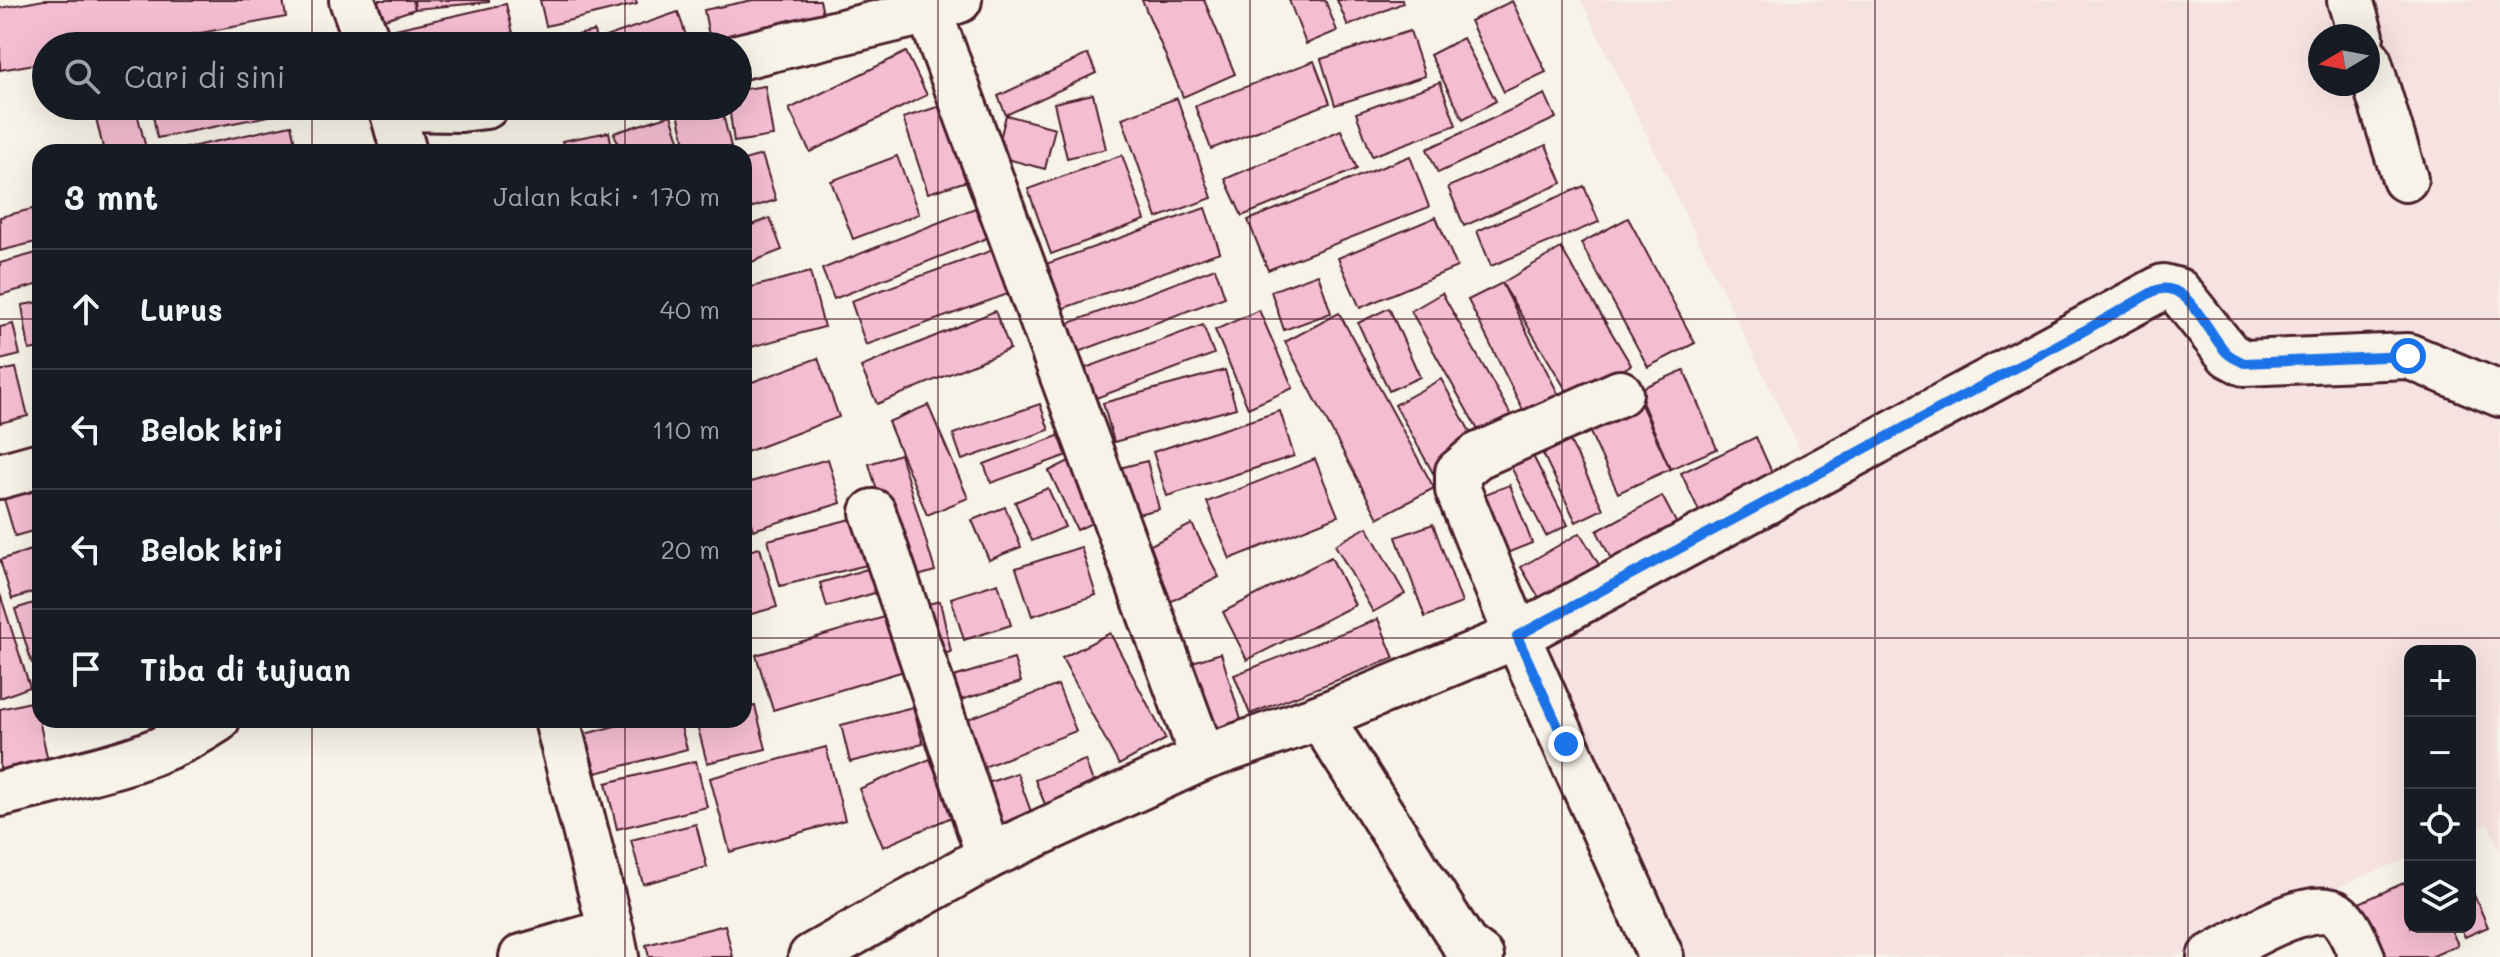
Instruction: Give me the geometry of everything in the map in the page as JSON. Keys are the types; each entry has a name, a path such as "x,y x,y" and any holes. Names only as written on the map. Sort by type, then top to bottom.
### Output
{"street":[{"path":"352,0 364,32"},
{"path":"2350,0 2357,24"},
{"path":"752,53 944,5 1203,758"},
{"path":"2379,96 2405,179"},
{"path":"395,120 402,144"},
{"path":"811,957 989,856 1203,758 1320,717 1517,636 2163,287 2178,291 2229,355 2244,363 2408,356 2500,394"},
{"path":"1620,393 1477,456 1458,472 1458,490 1517,636 1661,957"},
{"path":"0,476 32,467"},
{"path":"873,512 989,856"},
{"path":"1320,717 1465,945 1481,957"},
{"path":"0,794 125,762 171,746 203,728"},
{"path":"522,957 614,944 559,728"},
{"path":"2210,957 2287,918 2322,911 2337,915 2350,932 2362,957"}],"shaded area":[{"path":"1581,0 2500,0 2500,852 2488,824 2476,829 2476,645 2404,645 2404,860 2175,957 1684,957 1541,626 1815,481"}],"building":[{"path":"44,0 283,0 286,17 206,32 32,32 32,64 0,70 0,8"},
{"path":"373,0 412,0 415,9 379,21"},
{"path":"414,0 489,0 489,2 415,9"},
{"path":"540,0 636,0 637,4 546,26"},
{"path":"753,0 820,0 827,32 752,44 752,32 708,32 704,10"},
{"path":"1142,0 1204,0 1235,74 1183,97"},
{"path":"1289,0 1325,0 1337,31 1306,44"},
{"path":"1337,0 1402,0 1403,3 1348,26"},
{"path":"1512,1 1546,72 1504,92 1470,21"},
{"path":"506,4 513,32 392,32"},
{"path":"678,12 685,32 620,32"},
{"path":"1410,31 1425,76 1335,105 1321,59"},
{"path":"1463,38 1496,101 1463,119 1430,55"},
{"path":"906,52 927,95 810,152 789,109"},
{"path":"1088,54 1096,73 1006,115 998,96"},
{"path":"1314,61 1330,103 1211,149 1195,106"},
{"path":"1440,82 1456,125 1372,156 1356,113"},
{"path":"765,86 773,136 734,142 731,120 752,120 752,88"},
{"path":"1093,94 1106,149 1067,158 1054,103"},
{"path":"1545,94 1556,118 1438,173 1427,149"},
{"path":"1177,98 1212,198 1157,218 1122,118"},
{"path":"956,101 980,177 928,193 903,118"},
{"path":"1006,115 1055,128 1045,169 996,156"},
{"path":"96,120 139,120 145,144 102,144"},
{"path":"154,120 248,120 157,138"},
{"path":"655,120 673,120 680,144 618,144 614,133"},
{"path":"680,120 724,120 730,144 685,144"},
{"path":"291,125 295,144 204,144"},
{"path":"1341,130 1357,169 1242,216 1225,179"},
{"path":"609,132 611,144 563,144 562,141"},
{"path":"1546,145 1562,183 1464,226 1448,187"},
{"path":"762,155 776,200 752,208 752,158"},
{"path":"1122,155 1145,220 1051,254 1028,189"},
{"path":"897,156 919,214 853,239 831,181"},
{"path":"1410,156 1429,207 1268,270 1248,220"},
{"path":"1584,186 1599,222 1491,266 1477,231"},
{"path":"975,208 987,238 834,299 822,269"},
{"path":"1205,208 1220,252 1042,316 1026,271"},
{"path":"32,209 32,243 0,251 0,217"},
{"path":"1436,217 1457,267 1360,308 1338,258"},
{"path":"770,218 782,250 752,262 752,225"},
{"path":"1628,218 1695,343 1648,367 1581,243"},
{"path":"1561,248 1631,365 1572,400 1502,283"},
{"path":"993,250 1008,294 866,345 851,301"},
{"path":"32,254 32,286 0,295 0,263"},
{"path":"1215,268 1225,297 1062,358 1051,330"},
{"path":"810,272 824,327 752,347 752,287"},
{"path":"1318,274 1331,313 1284,330 1271,291"},
{"path":"1502,283 1566,409 1531,426 1468,300"},
{"path":"1442,293 1515,422 1483,439 1411,311"},
{"path":"32,303 32,349 29,350 22,305"},
{"path":"1389,308 1420,377 1389,391 1358,323"},
{"path":"1259,310 1293,388 1248,408 1215,330"},
{"path":"995,311 1010,349 877,404 861,367"},
{"path":"1339,313 1434,488 1378,518 1285,342"},
{"path":"13,324 20,355 0,360 0,327"},
{"path":"1203,325 1214,354 1080,404 1069,374"},
{"path":"818,358 839,417 752,450 752,382"},
{"path":"16,368 28,416 0,423 0,371"},
{"path":"1225,370 1236,408 1114,442 1103,403"},
{"path":"1684,370 1717,449 1670,469 1637,390"},
{"path":"1441,379 1479,448 1433,473 1395,405"},
{"path":"1640,402 1670,469 1618,493 1587,426"},
{"path":"1040,404 1049,430 962,460 953,434"},
{"path":"928,405 968,498 927,515 888,422"},
{"path":"1280,411 1294,456 1167,496 1153,452"},
{"path":"1063,434 1070,454 991,483 984,464"},
{"path":"1756,437 1775,479 1701,515 1681,473"},
{"path":"1570,441 1603,509 1576,522 1543,454"},
{"path":"1531,452 1568,525 1546,536 1509,463"},
{"path":"900,454 935,571 904,580 869,464"},
{"path":"1077,457 1105,517 1077,530 1049,471"},
{"path":"828,459 841,503 753,530 752,482"},
{"path":"1315,459 1338,516 1230,559 1207,502"},
{"path":"1147,461 1159,509 1120,518 1108,471"},
{"path":"32,479 32,531 15,536 1,489"},
{"path":"1510,485 1532,543 1507,553 1485,494"},
{"path":"1048,488 1065,527 1032,541 1015,502"},
{"path":"1662,496 1679,528 1613,563 1597,531"},
{"path":"1005,507 1021,547 989,560 972,520"},
{"path":"859,517 871,564 780,586 768,540"},
{"path":"1192,524 1219,577 1160,607 1133,554"},
{"path":"1433,524 1462,603 1425,617 1396,537"},
{"path":"1367,527 1405,594 1373,612 1335,545"},
{"path":"1580,533 1607,578 1548,613 1521,567"},
{"path":"1081,547 1096,595 1032,616 1016,568"},
{"path":"760,548 777,607 752,614 752,550"},
{"path":"32,550 32,593 12,599 0,560"},
{"path":"1331,557 1355,605 1247,660 1223,612"},
{"path":"874,567 881,591 827,607 820,583"},
{"path":"998,583 1011,625 964,640 951,598"},
{"path":"0,594 30,687 0,698"},
{"path":"940,601 951,652 924,658 912,608"},
{"path":"32,604 32,663 15,609"},
{"path":"888,616 904,671 773,710 756,655"},
{"path":"1378,619 1394,658 1250,714 1234,675"},
{"path":"1110,633 1166,739 1119,765 1062,658"},
{"path":"1221,653 1242,723 1204,734 1183,665"},
{"path":"1014,659 1021,682 957,701 950,678"},
{"path":"1058,685 1076,731 966,774 947,727"},
{"path":"32,702 32,728 41,728 48,761 0,771 0,709"},
{"path":"755,706 766,749 707,763 698,728 752,728 752,707"},
{"path":"913,707 923,744 850,762 841,725"},
{"path":"607,728 681,728 687,749 596,773 585,734"},
{"path":"826,747 845,820 730,852 710,778"},
{"path":"930,759 954,816 883,847 859,789"},
{"path":"1085,760 1096,790 1047,809 1035,780"},
{"path":"696,761 707,807 617,829 606,783"},
{"path":"1017,773 1034,820 992,835 975,787"},
{"path":"696,824 707,867 643,884 631,840"},
{"path":"2404,883 2404,933 2453,933 2458,945 2431,957 2381,957 2357,904"},
{"path":"2476,900 2488,927 2476,932"},
{"path":"725,925 733,957 649,957 646,945"}],"route":[{"path":"1566,744 1517,636 2154,291 2171,287 2178,291 2229,355 2244,363 2408,356"}]}
